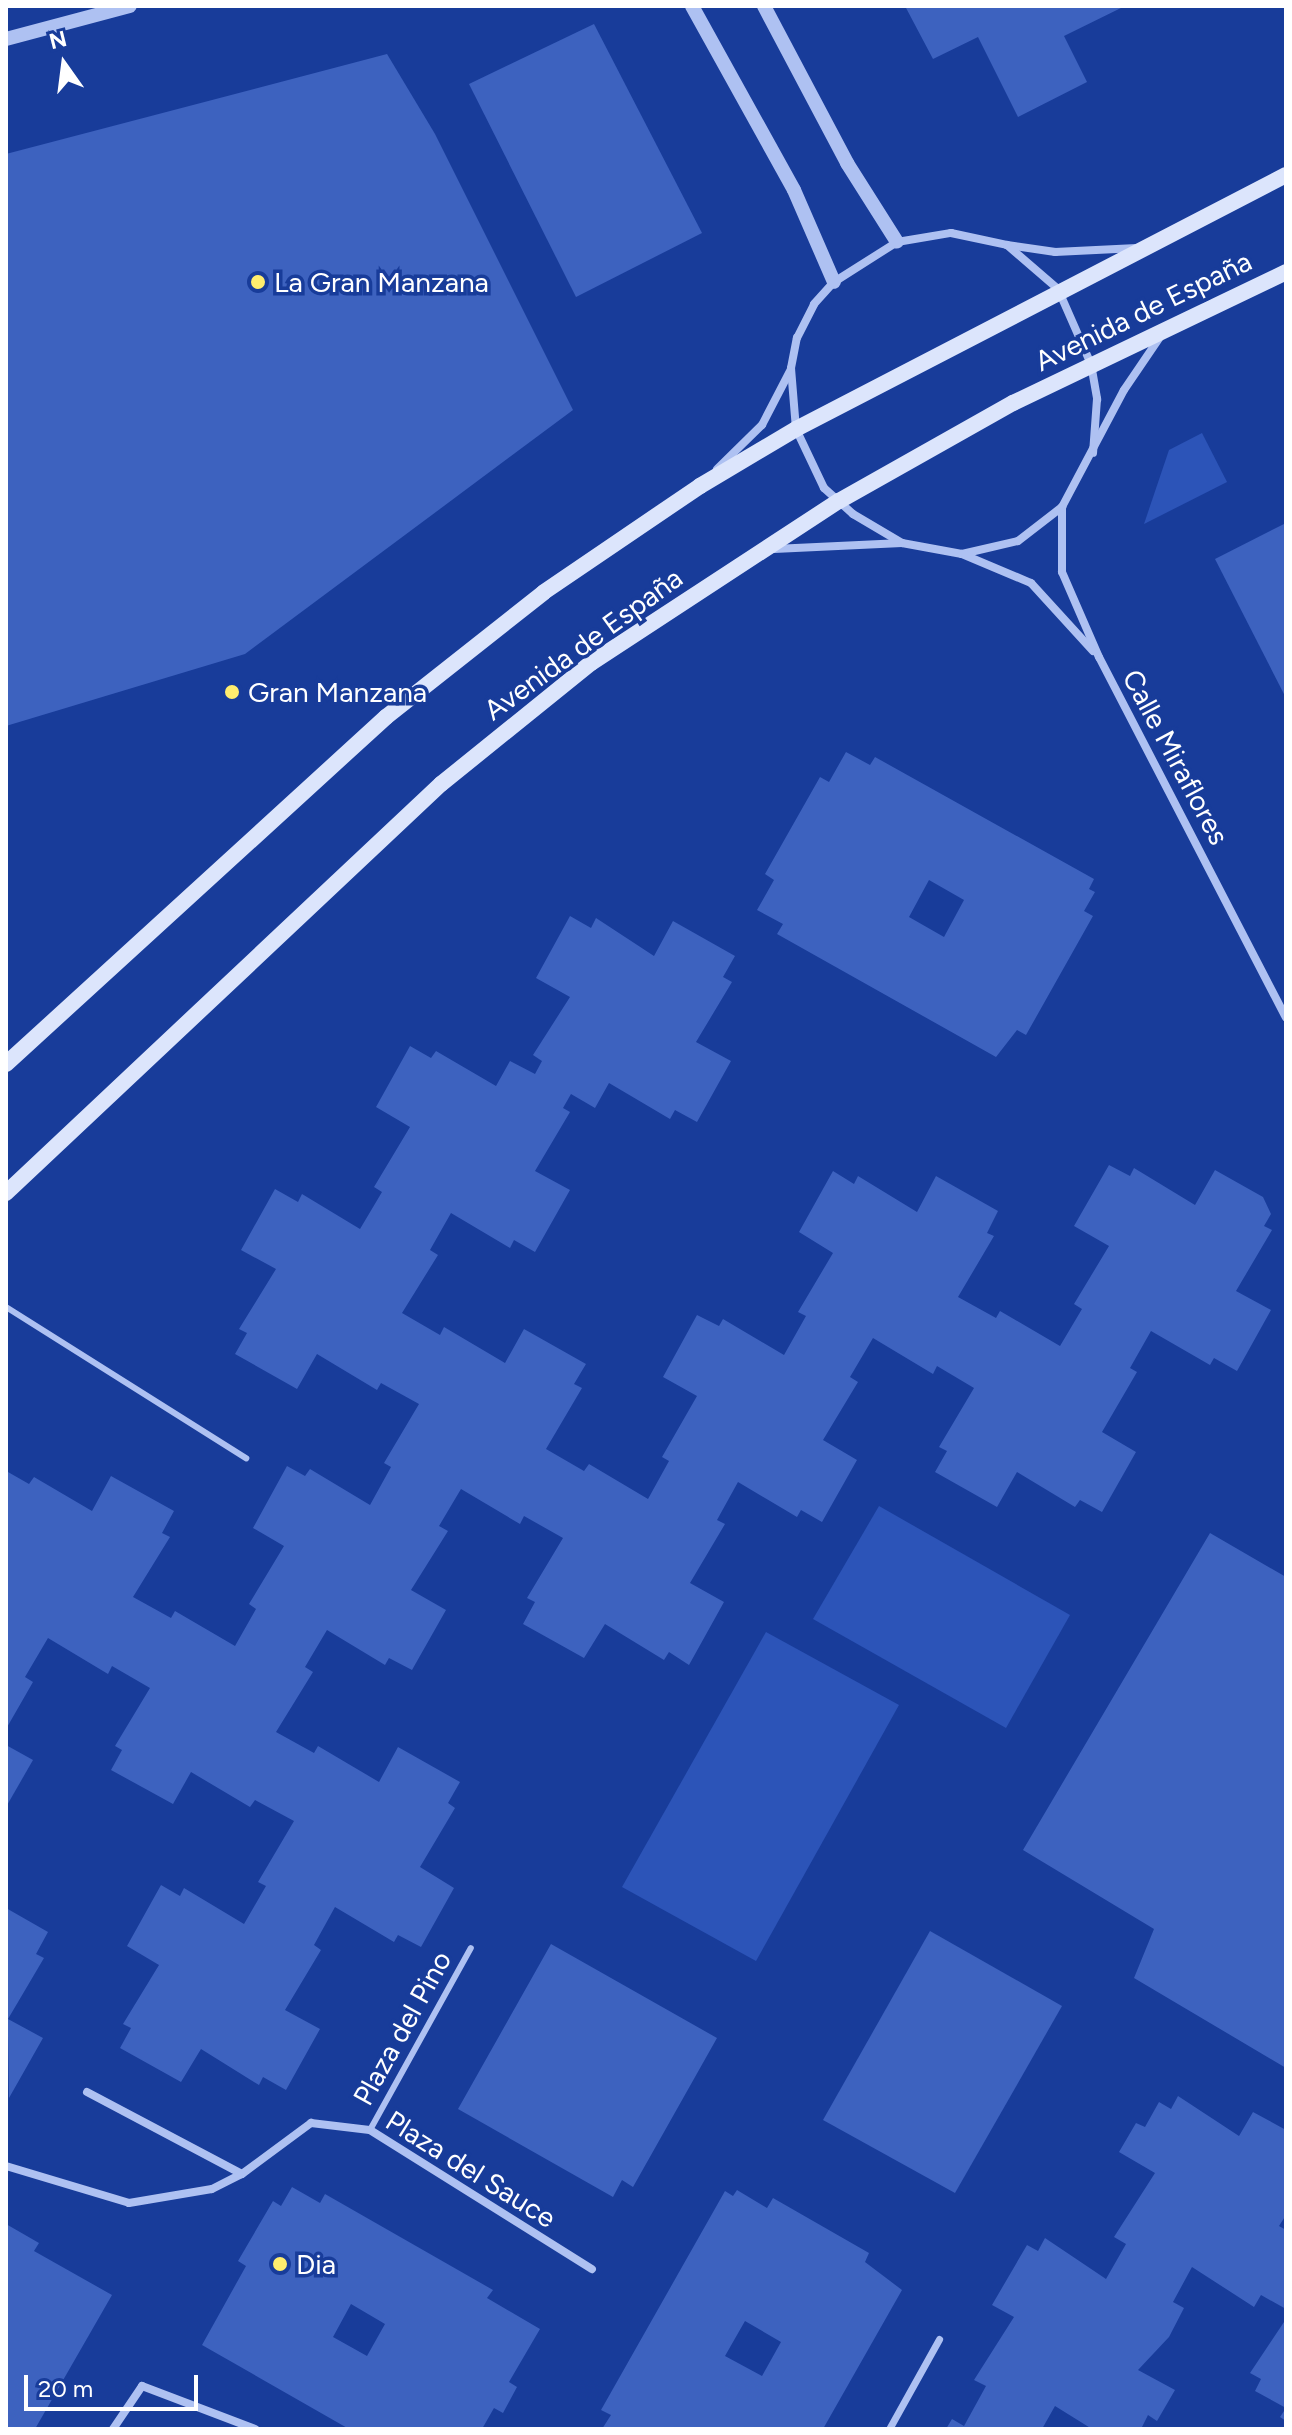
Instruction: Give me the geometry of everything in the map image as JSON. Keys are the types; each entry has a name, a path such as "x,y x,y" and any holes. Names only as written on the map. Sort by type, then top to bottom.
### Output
{"main road":[{"name":"Avenida de España","path":"6,1064 386,717 544,592 700,486 796,429 1137,248 1286,175"},
{"name":"Avenida de España","path":"6,1193 441,784 591,663 839,501 1091,364 1168,325 1286,272"}],"street":[{"path":"6,39 130,6"},
{"path":"692,6 794,190 834,282"},
{"path":"764,6 847,163 897,242"},
{"path":"700,486 762,425 791,368 797,338 814,304 834,282 897,242 951,233 1055,252 1137,248"},
{"path":"1007,245 1058,289 1091,364 1097,399 1093,453"},
{"path":"962,554 1018,541 1062,507 1124,390 1168,325"},
{"path":"791,368 796,429 824,488 902,543"},
{"name":"Calle Miraflores","path":"1062,507 1062,572 1099,657 1286,1017"},
{"path":"765,550 902,543 962,554 1031,583 1099,657"},
{"path":"87,2092 242,2174"},
{"name":"Plaza del Sauce","path":"6,2166 129,2203 212,2189 242,2174 311,2123 370,2130 592,2269"},
{"path":"889,2429 939,2339"},
{"path":"113,2429 142,2386 255,2429"}],"lane":[{"path":"6,1307 246,1458"},
{"name":"Plaza del Pino","path":"370,2130 471,1948"}],"shaded area":[{"path":"1202,433 1227,482 1144,524 1169,450"},
{"path":"879,1506 1070,1615 1006,1728 813,1619"},
{"path":"766,1632 899,1705 756,1961 622,1887"}],"building":[{"path":"905,6 1125,6 1064,36 1087,82 1018,117 978,37 933,59"},
{"path":"594,24 702,233 576,297 469,84"},
{"name":"La Gran Manzana","path":"387,54 435,134 573,410 245,654 6,726 6,154"},
{"path":"1286,523 1286,698 1215,559"},
{"path":"846,752 870,765 875,757 1094,879 1089,889 1095,892 1084,911 1093,916 1026,1035 1017,1030 996,1057 777,934 783,924 757,910 774,880 765,874 820,777 829,782","holes":["929,880 964,900 944,937 909,917"]},
{"path":"570,916 591,928 596,918 654,956 673,921 735,956 723,977 732,982 696,1042 731,1061 697,1122 675,1110 670,1119 609,1083 595,1108 571,1094 563,1108 570,1112 535,1171 570,1190 535,1252 514,1240 510,1248 451,1213 430,1250 438,1255 402,1313 440,1335 444,1327 505,1363 524,1329 586,1364 574,1384 582,1388 546,1449 584,1471 589,1464 648,1499 669,1461 662,1457 697,1396 663,1377 697,1315 719,1326 723,1319 784,1355 806,1316 798,1312 833,1253 799,1232 833,1171 854,1184 858,1176 917,1212 936,1176 998,1211 987,1233 994,1236 958,1297 996,1318 1000,1311 1060,1346 1082,1309 1074,1304 1109,1246 1074,1226 1109,1165 1130,1176 1134,1168 1195,1205 1215,1170 1263,1197 1271,1214 1264,1226 1272,1230 1236,1291 1271,1310 1237,1371 1214,1358 1210,1365 1151,1331 1130,1368 1137,1372 1102,1432 1136,1452 1102,1512 1080,1500 1075,1507 1017,1472 997,1507 935,1472 947,1451 939,1447 974,1388 937,1366 933,1374 873,1338 850,1377 858,1382 823,1440 857,1460 822,1522 801,1510 797,1517 738,1482 717,1520 725,1524 690,1583 724,1602 689,1665 669,1652 664,1660 605,1624 584,1658 523,1624 535,1602 527,1598 563,1538 524,1516 520,1524 461,1489 439,1526 448,1531 411,1590 446,1610 412,1670 389,1658 385,1665 327,1630 305,1667 313,1672 276,1732 314,1753 318,1746 379,1782 398,1747 460,1782 448,1803 455,1808 420,1867 454,1888 421,1947 398,1935 394,1942 335,1907 314,1945 321,1950 285,2010 320,2029 286,2090 263,2077 259,2085 201,2049 181,2082 120,2048 131,2028 123,2024 159,1965 127,1946 161,1885 180,1896 184,1888 244,1924 266,1886 258,1882 294,1821 255,1800 250,1807 191,1772 173,1804 111,1770 122,1750 115,1746 150,1688 112,1666 108,1674 48,1638 25,1677 33,1682 6,1729 6,1476 8,1472 29,1484 34,1477 92,1511 111,1476 174,1511 162,1533 170,1537 133,1597 171,1618 175,1611 235,1646 256,1609 249,1604 284,1546 253,1528 287,1466 305,1476 310,1469 370,1505 391,1467 384,1463 419,1404 381,1383 377,1390 317,1354 297,1389 235,1354 247,1333 239,1329 276,1269 241,1250 275,1189 298,1202 302,1194 360,1229 382,1192 374,1187 410,1127 376,1107 410,1046 431,1058 436,1051 496,1086 510,1061 535,1074 542,1061 533,1055 570,997 536,978"},
{"path":"1210,1533 1286,1577 1286,2068 1134,1978 1154,1929 1023,1850"},
{"path":"6,1745 33,1760 6,1807"},
{"path":"6,1908 48,1932 36,1954 44,1958 8,2019 43,2038 9,2098"},
{"path":"930,1931 1062,2006 955,2193 823,2120"},
{"path":"551,1944 717,2038 633,2187 622,2180 613,2197 458,2109"},
{"path":"1178,2096 1239,2136 1253,2112 1286,2130 1286,2215 1279,2226 1286,2230 1286,2309 1261,2295 1254,2307 1192,2267 1173,2302 1184,2308 1169,2337 1138,2370 1175,2390 1157,2421 1148,2415 1141,2429 1092,2429 1055,2406 1042,2429 946,2429 952,2419 964,2426 986,2386 974,2380 1014,2317 992,2305 1027,2245 1038,2251 1045,2238 1106,2279 1126,2244 1114,2237 1155,2173 1119,2152 1136,2123 1145,2127 1159,2102 1171,2109"},
{"path":"292,2187 320,2203 325,2194 493,2290 487,2298 540,2329 509,2382 517,2387 503,2413 494,2408 482,2429 349,2429 202,2345 246,2266 238,2261 273,2201 281,2206","holes":["351,2304 385,2324 367,2356 333,2337"]},
{"path":"737,2190 767,2208 773,2198 869,2253 865,2262 902,2290 823,2429 602,2429 611,2415 601,2410 725,2191 733,2196","holes":["745,2321 781,2342 762,2376 725,2356"]},
{"path":"6,2224 39,2243 34,2251 112,2295 35,2429 6,2429"},
{"path":"1286,2319 1286,2408 1255,2391 1261,2379 1250,2373"}],"place":[{"name":"La Gran Manzana","path":"258,282"},
{"name":"Gran Manzana","path":"232,692"},
{"name":"Dia","path":"280,2264"}]}
